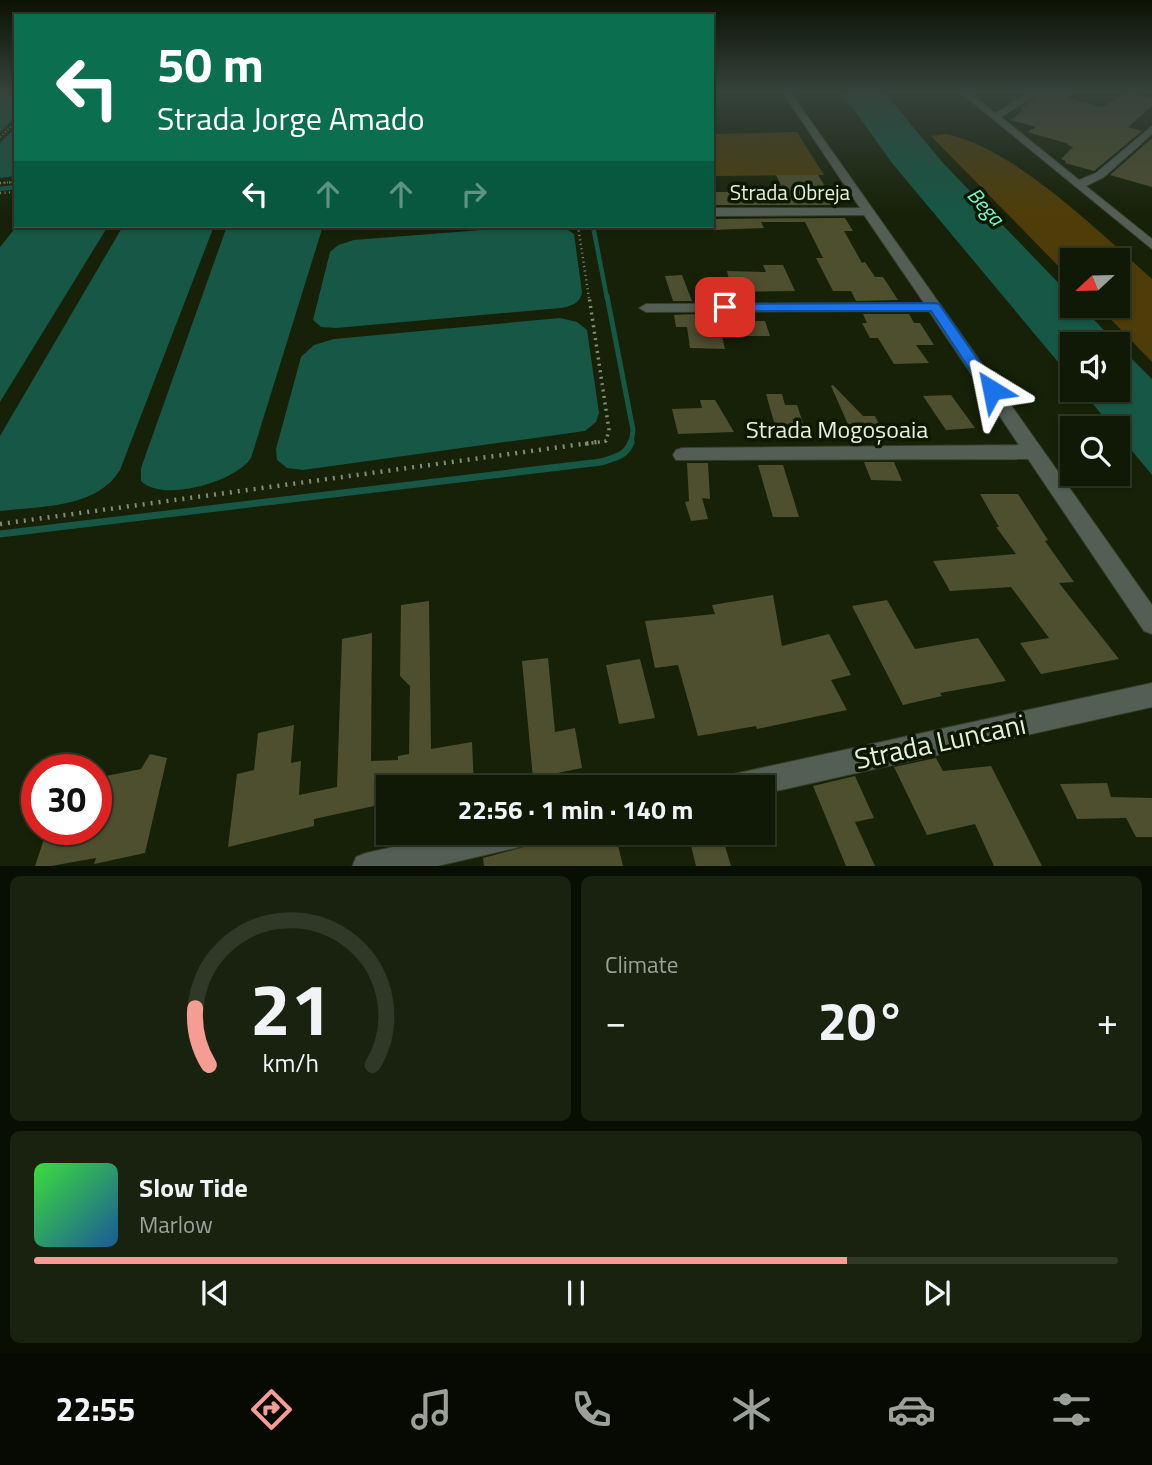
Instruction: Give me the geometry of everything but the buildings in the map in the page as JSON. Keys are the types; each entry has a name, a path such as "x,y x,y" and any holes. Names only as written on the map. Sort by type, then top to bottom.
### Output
{"street":[{"path":"815,133 1152,624"},
{"path":"1015,133 1152,245"},
{"path":"1078,185 1100,175 1146,133"},
{"name":"Strada Obreja","path":"714,212 869,211"},
{"path":"646,308 935,307"},
{"name":"Strada Mogoșoaia","path":"682,455 1034,453"},
{"name":"Strada Luncani","path":"775,778 1152,695"},
{"path":"366,866 464,845"}],"path":[{"path":"0,524 595,444 607,440 608,430 578,228"}],"shaded area":[{"path":"10,133 14,133 14,176 0,178 0,143"},
{"path":"798,133 824,175 714,176 714,134"},
{"path":"871,133 918,133 943,163 1060,284 1060,318 1092,318 1106,332 1060,332 1060,364 892,163"},
{"path":"945,134 972,142 999,156 1055,194 1118,248 1060,248 1060,268 931,136"},
{"path":"15,228 107,228 0,402 0,247"},
{"path":"122,228 213,228 120,470 110,483 82,499 49,506 0,511 0,436"},
{"path":"226,228 322,228 251,458 243,467 215,482 181,490 151,487 141,481 141,468"},
{"path":"508,228 565,228 574,234 582,292 578,301 561,308 336,328 321,327 313,320 330,252 338,245 354,240"},
{"path":"1130,259 1152,279 1152,362 1130,339 1130,332 1123,332 1110,318 1130,318"},
{"path":"560,318 577,322 587,330 599,413 596,422 585,431 303,470 287,468 277,460 276,449 301,357 314,345 334,339"},
{"path":"1130,357 1152,379 1152,475 1130,448 1130,416 1103,416 1091,402 1130,402"}],"waterway":[{"path":"0,189 14,187"},
{"path":"593,228 607,298"},
{"path":"607,296 633,430 631,444"},
{"path":"0,534 601,462 623,453 631,442"}],"route":[{"path":"725,307 935,307 992,390"}],"water label":[{"name":"Bega","path":"986,206"}]}
